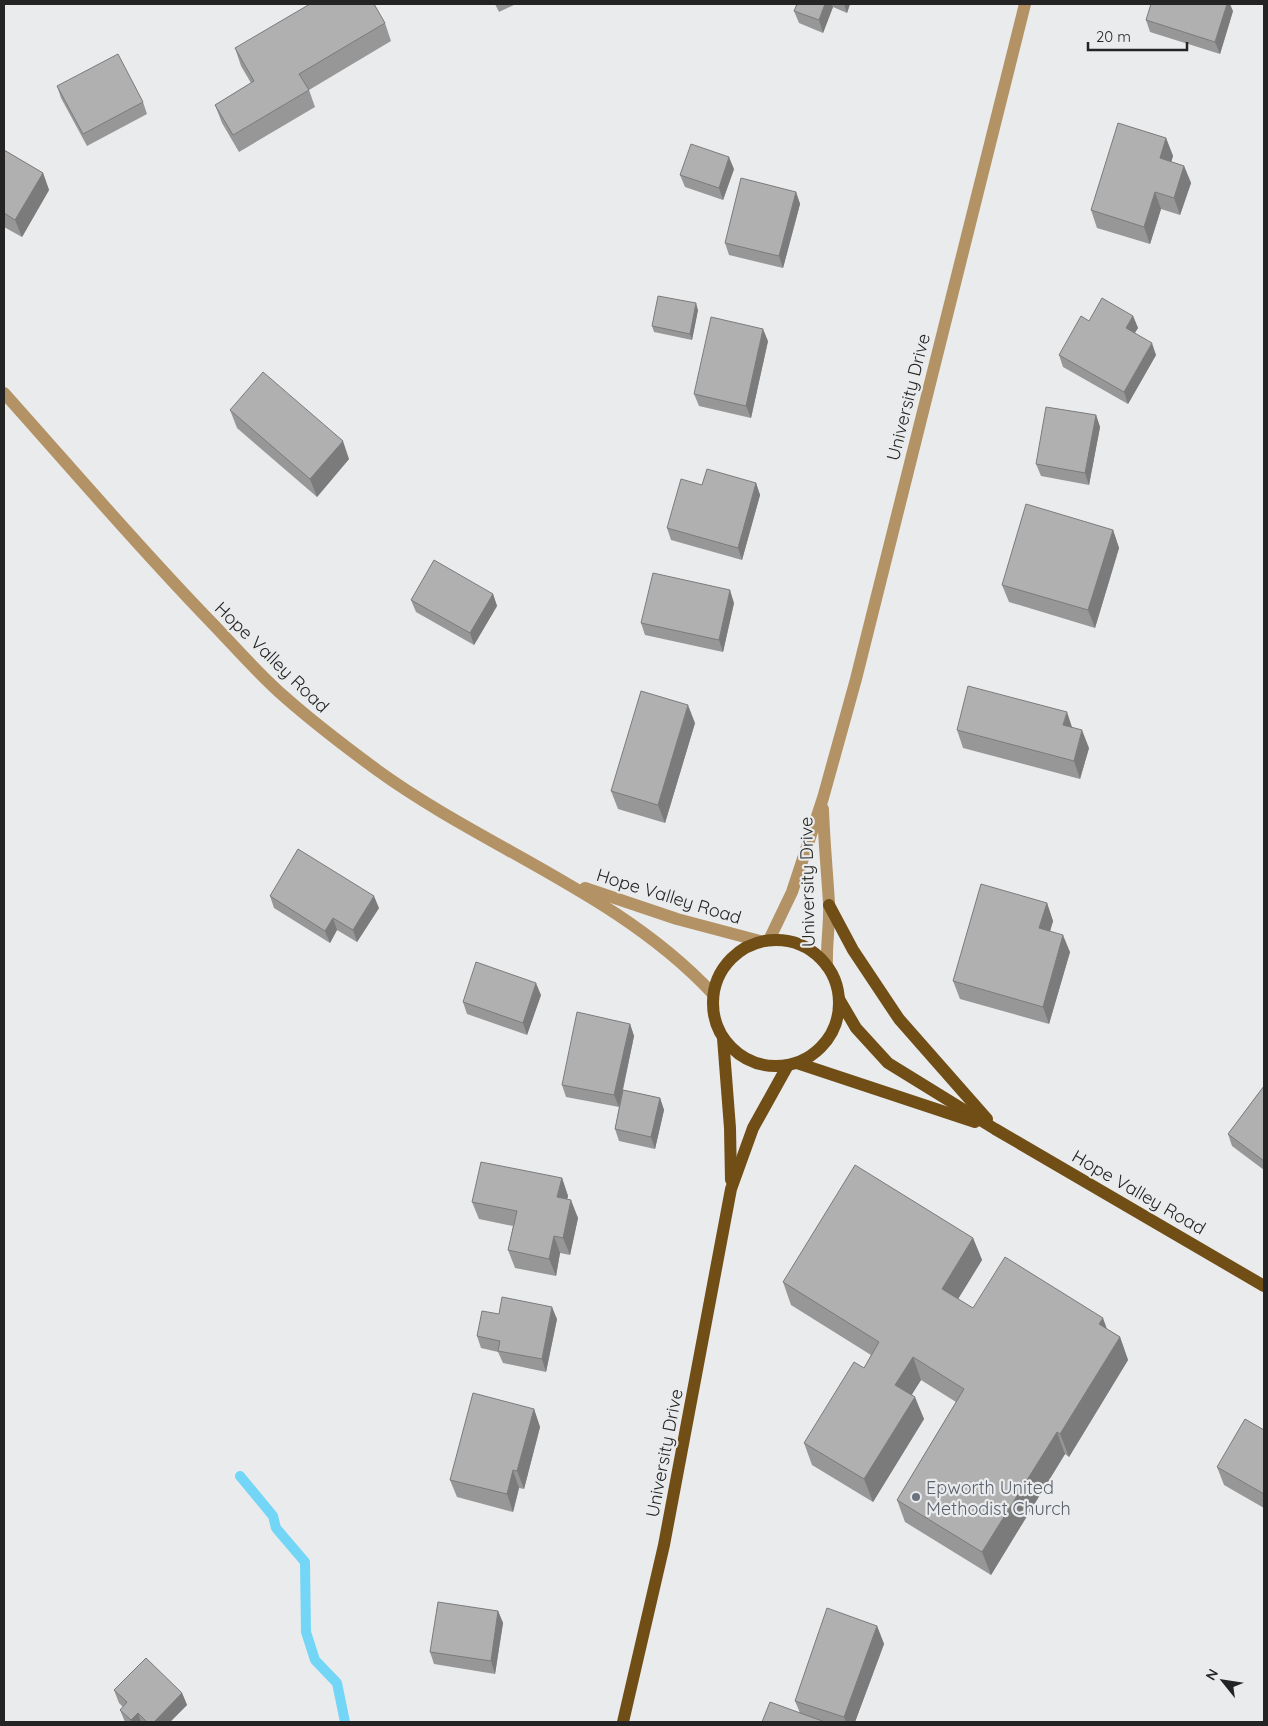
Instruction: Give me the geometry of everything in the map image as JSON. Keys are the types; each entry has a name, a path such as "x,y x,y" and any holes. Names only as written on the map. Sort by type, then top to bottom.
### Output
{"main road":[{"path":"829,905 854,950 899,1019 995,1129"},
{"path":"764,940 783,940 799,944 813,951 827,966 835,982 839,999 837,1018 829,1037 816,1051 792,1064 766,1065 749,1060 735,1051 723,1038 715,1020 713,994 719,974 731,958 744,948 764,940"},
{"name":"Hope Valley Road","path":"839,999 856,1028 888,1063 995,1129 1264,1286"},
{"name":"University Drive","path":"723,1038 730,1128 732,1189"},
{"name":"Hope Valley Road","path":"792,1064 995,1129"},
{"name":"University Drive","path":"624,1722 664,1545 732,1189 752,1128 792,1064"}],"street":[{"name":"University Drive","path":"764,940 792,892 823,798 856,679 1024,4"},
{"name":"Hope Valley Road","path":"4,393 174,585 275,689 317,725 433,808 569,883 662,947 694,974 713,994"},
{"name":"University Drive","path":"823,798 824,850 829,905 826,943 827,966"},
{"name":"Hope Valley Road","path":"569,883 677,919 764,940"}],"building":[{"path":"310,4 374,4 385,23 299,74 309,90 233,135 215,105 254,81 235,48"},
{"path":"797,4 825,4 819,20 794,11"},
{"path":"1151,4 1227,4 1215,42 1146,20"},
{"path":"118,54 143,102 83,134 57,86"},
{"path":"1118,123 1166,138 1160,158 1184,166 1174,198 1155,192 1144,227 1091,210"},
{"path":"691,144 729,157 719,188 680,175"},
{"path":"4,150 43,173 15,220 4,213"},
{"path":"741,178 796,192 779,256 725,243"},
{"path":"658,296 696,303 690,334 652,326"},
{"path":"1102,298 1133,316 1126,328 1152,343 1124,392 1059,355 1081,316 1089,321"},
{"path":"711,317 763,329 746,406 694,394"},
{"path":"263,372 343,441 310,479 230,410"},
{"path":"1046,407 1096,415 1085,473 1036,464"},
{"path":"707,469 756,483 738,548 667,528 681,479 702,485"},
{"path":"1026,504 1113,530 1088,610 1002,585"},
{"path":"434,560 493,594 470,633 411,600"},
{"path":"653,573 730,590 719,640 641,623"},
{"path":"968,686 1067,712 1063,725 1082,730 1074,761 957,730"},
{"path":"641,691 688,705 658,805 611,791"},
{"path":"298,849 374,896 353,930 333,918 325,931 270,896"},
{"path":"981,884 1047,903 1039,928 1063,935 1043,1007 953,981"},
{"path":"476,962 536,983 523,1023 463,1002"},
{"path":"577,1012 630,1024 614,1095 562,1085"},
{"path":"1264,1086 1264,1161 1228,1134"},
{"path":"623,1090 660,1098 651,1137 615,1129"},
{"path":"481,1162 562,1178 557,1197 571,1200 563,1238 554,1236 549,1259 508,1250 517,1211 472,1202"},
{"path":"855,1165 973,1238 942,1289 973,1308 1005,1257 1103,1318 1099,1324 1120,1337 1060,1434 1057,1432 982,1552 897,1500 964,1389 913,1357 895,1385 915,1397 864,1479 804,1443 854,1362 864,1368 879,1342 783,1282"},
{"path":"502,1297 552,1307 542,1359 498,1351 500,1341 477,1336 482,1311 499,1314"},
{"path":"473,1393 534,1409 517,1471 513,1470 507,1494 450,1480"},
{"path":"1245,1419 1264,1430 1264,1494 1217,1467"},
{"path":"438,1602 498,1611 491,1661 430,1652"},
{"path":"827,1608 877,1626 844,1717 795,1701"},
{"path":"146,1658 182,1693 154,1722 147,1722 138,1713 131,1720 120,1710 127,1702 114,1690"},
{"path":"770,1702 825,1722 762,1722"}],"waterway":[{"path":"240,1476 273,1516 276,1528 305,1562 306,1632 315,1660 337,1683 345,1722"}],"place":[{"name":"Epworth United Methodist Church","path":"916,1497"}]}
